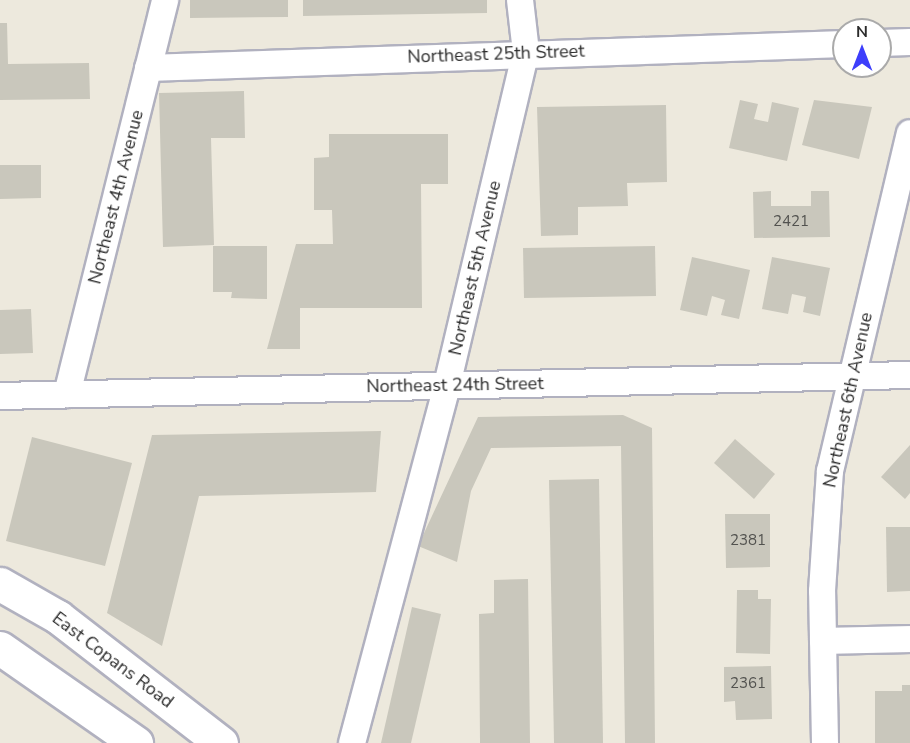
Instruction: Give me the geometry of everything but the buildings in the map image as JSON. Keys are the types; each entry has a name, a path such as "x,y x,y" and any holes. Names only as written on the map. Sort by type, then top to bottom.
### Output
{"main road":[{"name":"East Copans Road","path":"0,584 58,617 221,743"},
{"path":"0,648 136,743"}],"street":[{"name":"Northeast 4th Avenue","path":"67,394 165,0"},
{"name":"Northeast 5th Avenue","path":"352,743 447,386 526,52 520,0"},
{"path":"892,43 910,42"},
{"name":"Northeast 25th Street","path":"148,68 526,52 832,44"},
{"name":"Northeast 6th Avenue","path":"825,743 823,641 825,526 849,377 910,133"},
{"name":"Northeast 24th Street","path":"0,396 910,375"},
{"path":"823,641 910,639"}]}
